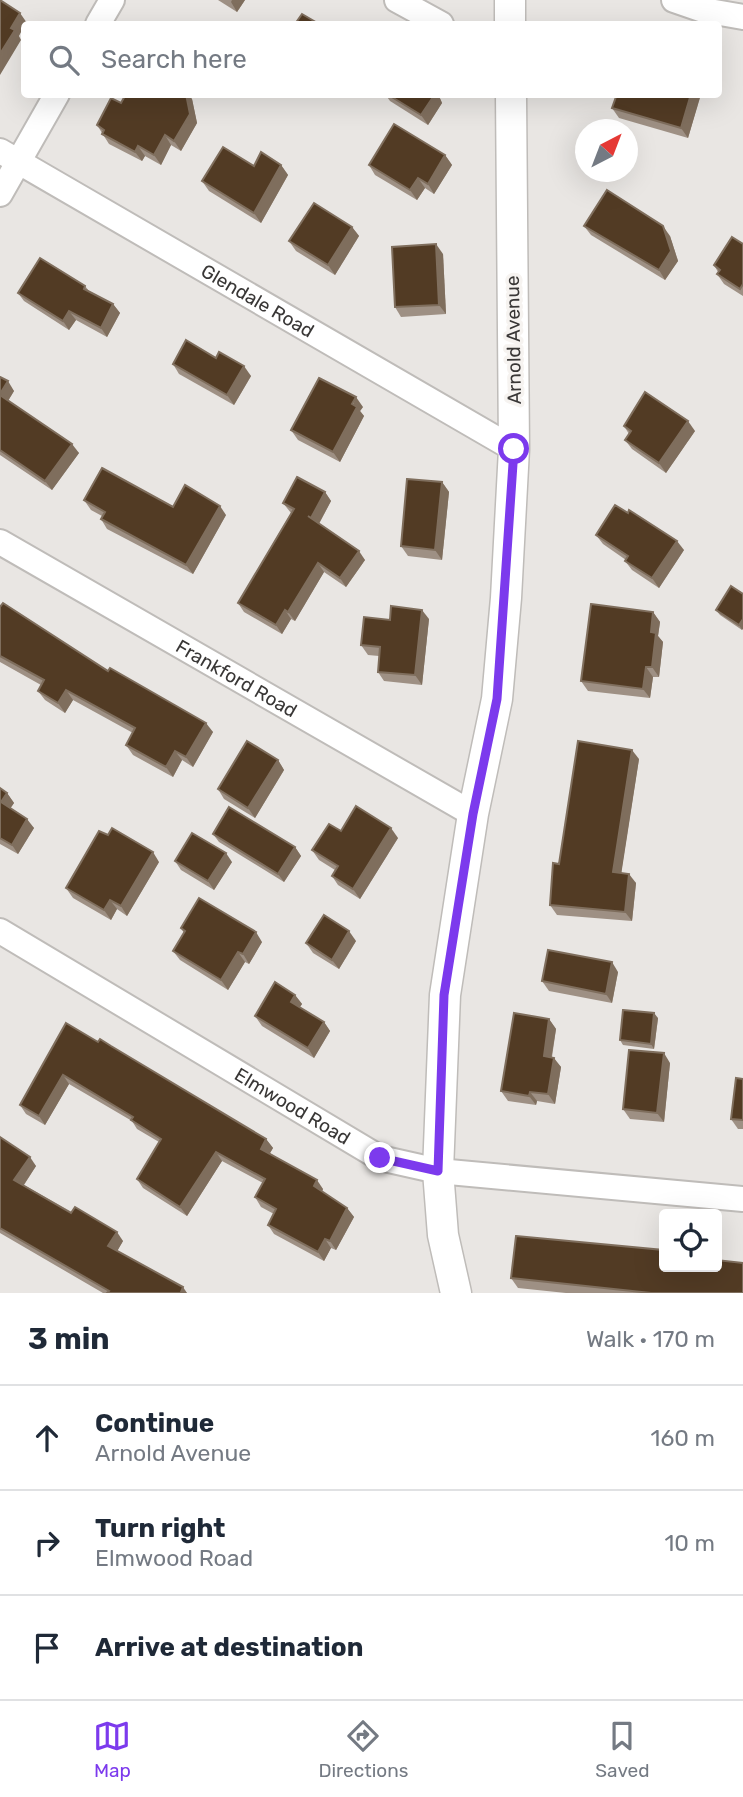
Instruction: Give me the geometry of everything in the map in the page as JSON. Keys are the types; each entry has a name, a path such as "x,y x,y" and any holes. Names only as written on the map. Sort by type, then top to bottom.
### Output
{"street":[{"path":"100,21 112,0"},
{"path":"397,0 436,21"},
{"path":"510,0 510,21"},
{"path":"674,0 703,10 743,17"},
{"path":"0,194 9,157 54,98"},
{"name":"Arnold Avenue","path":"456,1293 443,1235 438,1171 444,995 473,814 497,699 514,449 511,98"},
{"name":"Glendale Road","path":"9,157 514,449"},
{"name":"Frankford Road","path":"0,542 473,814"},
{"name":"Elmwood Road","path":"0,931 380,1158 438,1171 743,1199"}],"building":[{"path":"0,0 20,13 11,28 15,30 0,54"},
{"path":"302,14 314,21 297,21"},
{"path":"111,98 121,103 124,98 187,98 190,114 174,141 165,135 154,155 138,146 135,152 102,134 104,130 97,125"},
{"path":"393,98 432,98 421,115"},
{"path":"616,98 690,98 681,128 612,108"},
{"path":"394,124 445,155 428,184 418,178 410,190 369,165"},
{"path":"223,147 254,166 261,152 281,165 254,213 202,181"},
{"path":"607,190 663,226 671,251 659,270 584,226"},
{"path":"314,203 352,227 328,265 289,241"},
{"path":"732,237 743,244 743,284 740,289 717,274 720,270 714,265"},
{"path":"436,244 439,305 395,307 392,247"},
{"path":"40,258 85,286 84,289 113,304 101,328 69,311 63,321 18,293"},
{"path":"186,340 216,358 219,352 244,366 227,395 173,364"},
{"path":"0,377 8,381 0,394"},
{"path":"319,378 356,397 352,404 357,407 333,452 291,430"},
{"path":"645,392 688,421 659,463 625,440 631,431 624,426"},
{"path":"0,395 72,444 45,481 0,450"},
{"path":"102,468 173,507 185,485 220,506 186,565 101,519 105,512 84,500"},
{"path":"297,477 325,492 311,518 308,516 359,551 340,578 318,563 288,612 285,610 276,625 238,603 294,509 283,503"},
{"path":"407,479 442,482 435,550 401,546"},
{"path":"615,505 628,513 629,510 677,541 652,578 625,561 628,556 596,535"},
{"path":"731,586 743,594 743,619 739,625 716,610"},
{"path":"3,603 108,671 110,668 206,723 186,757 175,751 166,767 126,745 135,728 66,690 58,703 38,691 44,680 0,656 0,607"},
{"path":"591,604 653,612 651,632 656,633 652,667 646,667 643,689 581,681"},
{"path":"391,606 422,610 415,675 378,672 380,647 361,645 364,617 390,620"},
{"path":"247,741 278,760 248,808 218,789"},
{"path":"578,741 632,750 613,872 629,874 625,912 550,905 553,863 559,864"},
{"path":"0,788 7,793 1,802 27,819 12,845 0,838"},
{"path":"356,806 391,828 353,889 332,876 338,866 312,850 329,824 341,831"},
{"path":"229,807 295,847 278,874 213,834"},
{"path":"112,828 153,852 121,906 110,900 104,910 66,888 99,831 108,835"},
{"path":"192,833 226,853 208,881 175,861"},
{"path":"199,898 256,932 243,954 238,952 221,980 173,951 185,931 181,928"},
{"path":"324,915 349,931 332,960 306,943"},
{"path":"548,950 612,962 606,994 542,981"},
{"path":"275,982 295,995 291,1002 324,1022 308,1048 255,1016"},
{"path":"623,1010 654,1013 651,1044 620,1040"},
{"path":"514,1013 549,1019 544,1056 554,1058 548,1094 530,1092 529,1096 501,1091"},
{"path":"66,1023 98,1042 100,1039 266,1139 261,1149 317,1180 314,1186 347,1208 330,1241 325,1239 318,1252 268,1225 276,1209 255,1197 265,1179 216,1152 180,1207 137,1179 161,1139 131,1120 133,1117 63,1075 39,1116 20,1105"},
{"path":"629,1050 664,1053 657,1113 623,1109"},
{"path":"736,1078 743,1079 743,1120 731,1119"},
{"path":"0,1137 30,1157 14,1180 71,1213 75,1207 117,1232 108,1246 183,1287 182,1293 107,1293 109,1291 0,1228"},
{"path":"516,1236 659,1250 659,1272 722,1272 722,1261 743,1263 743,1293 651,1293 511,1278"}],"route":[{"path":"380,1158 438,1171 444,995 459,915 473,814 497,699 506,598 514,449"}]}
